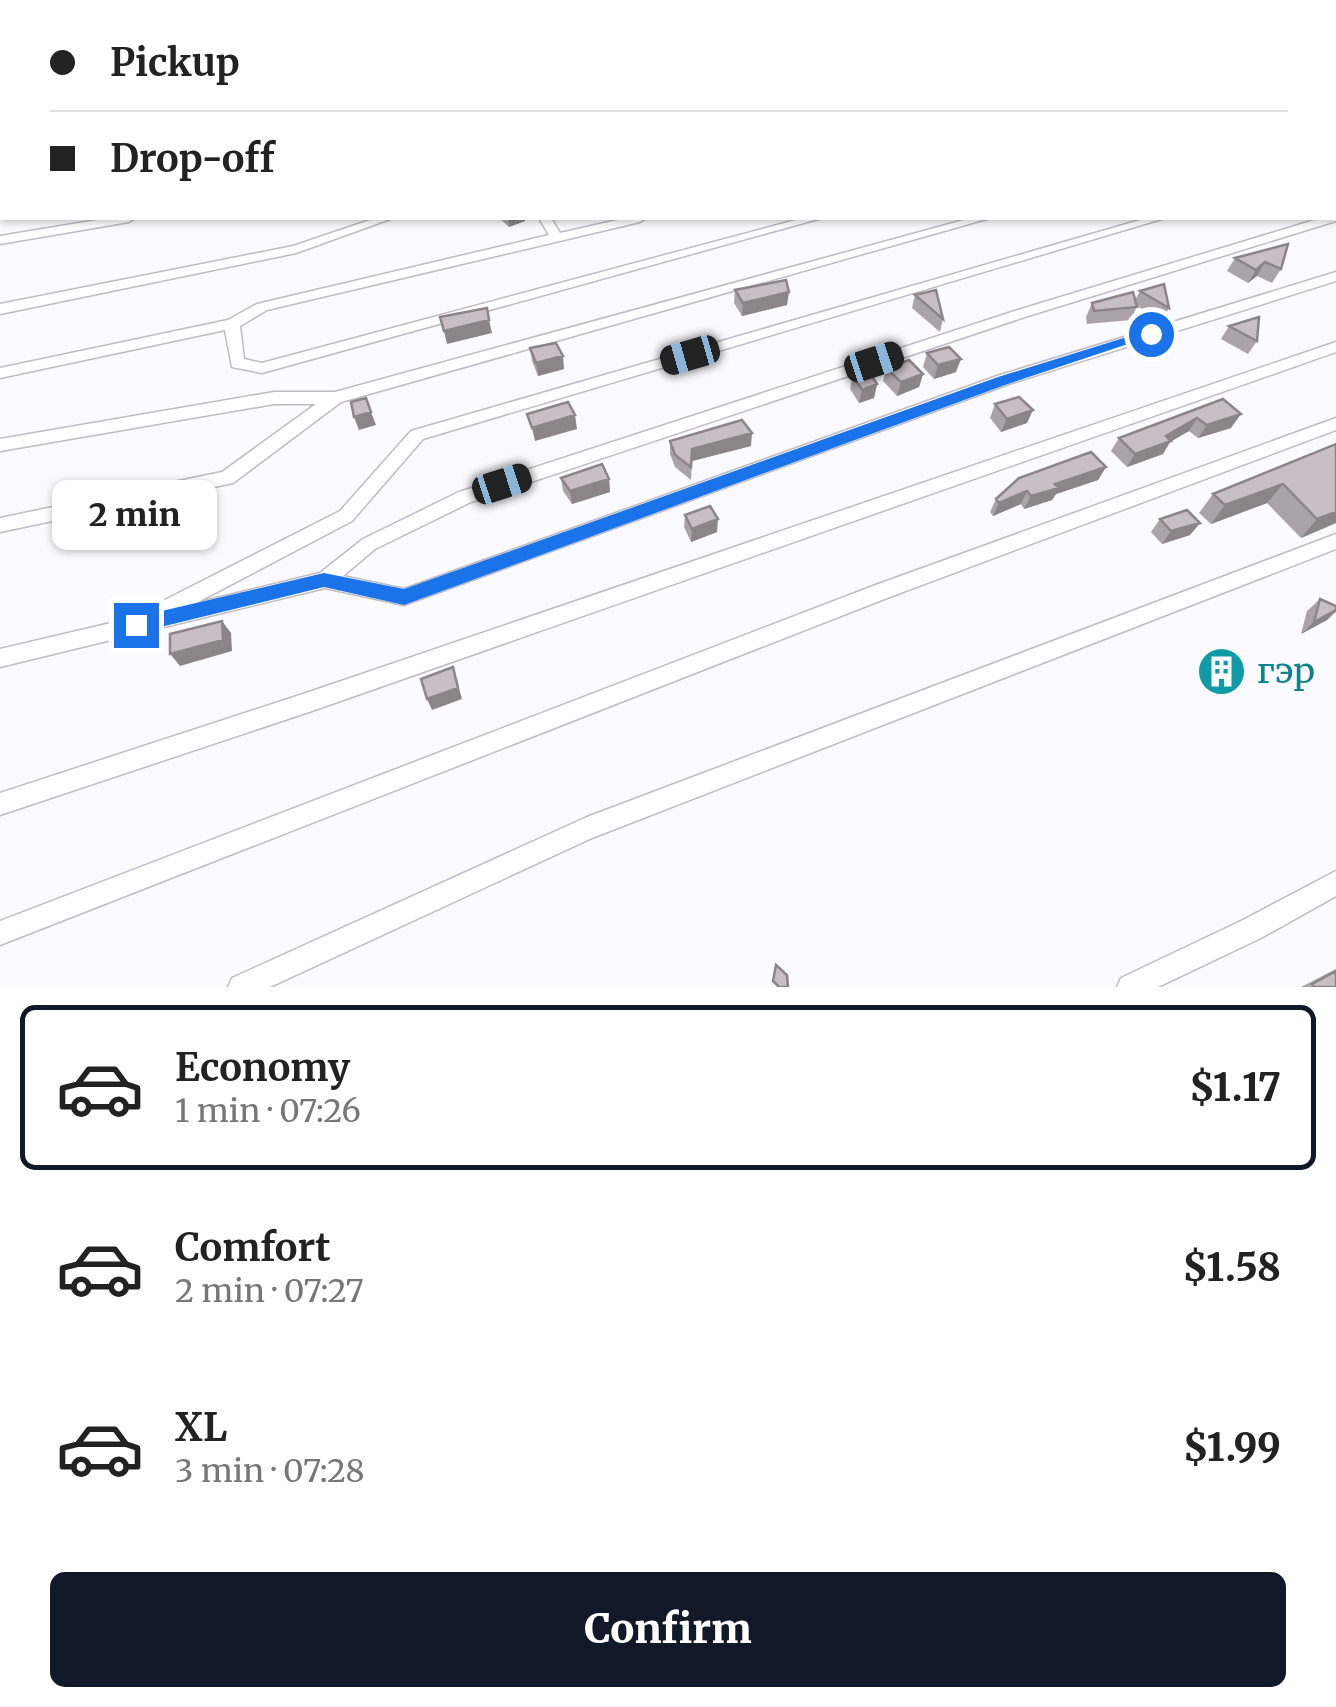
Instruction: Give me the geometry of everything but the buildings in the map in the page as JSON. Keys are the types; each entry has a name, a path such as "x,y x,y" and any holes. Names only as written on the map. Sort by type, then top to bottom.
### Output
{"street":[{"path":"0,240 117,220"},
{"path":"0,309 296,249 382,220"},
{"path":"546,220 558,238"},
{"path":"0,373 232,324 262,307 632,220"},
{"path":"232,324 237,364 262,368 809,220"},
{"path":"0,445 274,398 334,398 977,220"},
{"path":"136,625 346,516 417,435 1152,220"},
{"path":"0,658 324,580 369,544 465,497 1319,220"},
{"path":"324,580 404,597 1003,380 1336,276"},
{"path":"0,804 308,702 1336,347"},
{"path":"0,525 227,478 334,398"},
{"path":"0,933 864,599 1336,424"},
{"path":"241,987 587,829 1336,541"},
{"path":"1130,987 1252,929 1336,883"}],"place":[{"name":"гэр","path":"1222,671"}],"route":[{"path":"136,625 324,580 404,597 1003,380 1151,334"}]}
